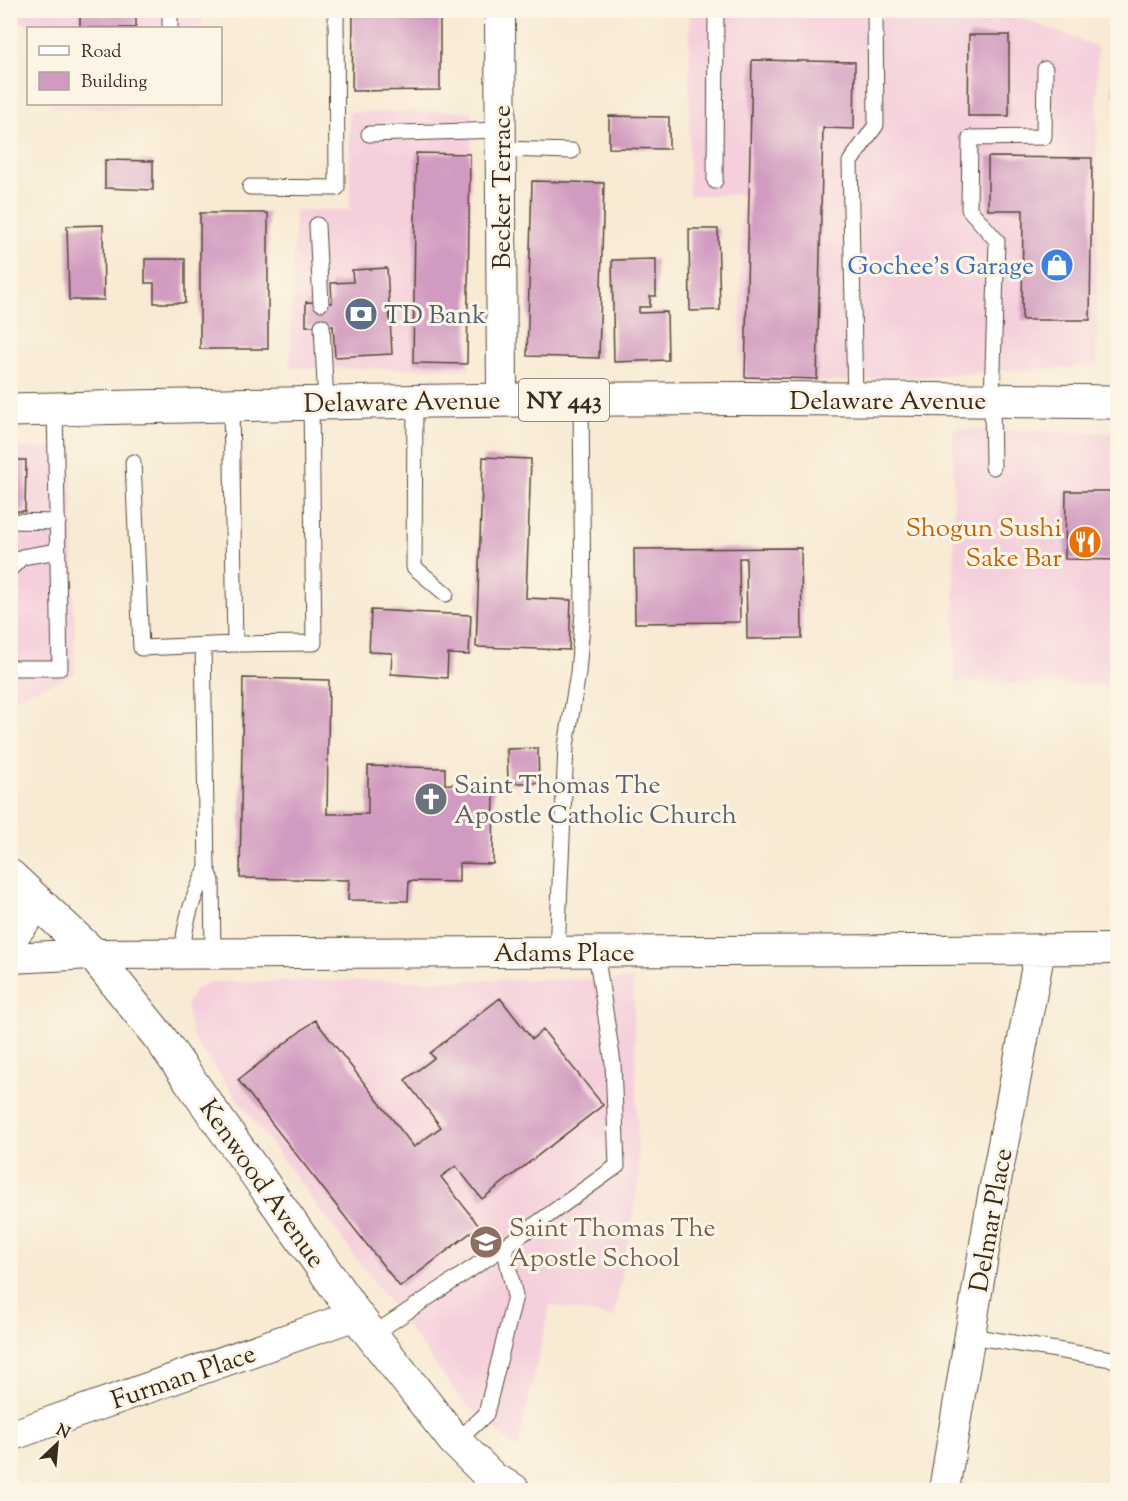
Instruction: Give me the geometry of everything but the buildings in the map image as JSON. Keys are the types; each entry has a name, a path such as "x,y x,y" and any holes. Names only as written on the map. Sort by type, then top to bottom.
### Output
{"main road":[{"name":"Delaware Avenue","path":"10,410 502,400 855,399 1118,402"},
{"name":"Kenwood Avenue","path":"10,876 93,954 160,1038 364,1325 456,1442 493,1479 513,1491"},
{"path":"10,938 38,902"}],"street":[{"name":"Becker Terrace","path":"500,10 502,400"},
{"name":"Adams Place","path":"10,958 93,954 1118,949"},
{"name":"Delmar Place","path":"944,1491 992,1202 1040,950"},
{"name":"Furman Place","path":"10,1436 364,1325"}],"lane":[{"path":"170,10 170,27"},
{"path":"250,187 337,188 336,10"},
{"path":"715,181 716,10"},
{"path":"855,399 850,162 876,125 875,10"},
{"path":"993,467 992,400 998,241 969,209 970,138 1044,137 1045,69"},
{"path":"369,134 501,139 572,151"},
{"path":"317,225 321,303"},
{"path":"133,462 141,648 314,643 318,402 322,326"},
{"path":"557,952 566,746 578,673 583,612 581,400"},
{"path":"415,401 414,567 446,594"},
{"path":"231,404 235,644"},
{"path":"10,668 60,668 56,408"},
{"path":"10,520 57,522"},
{"path":"10,569 22,556 58,551"},
{"path":"202,646 207,868 212,882 213,954"},
{"path":"182,954 186,922 207,868"},
{"path":"364,1325 504,1247 617,1166 612,1064 596,952"},
{"path":"456,1442 486,1414 510,1318 515,1296 504,1247"},
{"path":"970,1335 1118,1360"}],"shaded area":[{"path":"11,11 202,11 202,27 30,27 28,23 11,23"},
{"path":"690,11 1004,11 1097,47 1097,366 819,382 740,381 742,194 689,195"},
{"path":"52,105 201,105 201,108 54,108"},
{"path":"472,111 469,369 290,368 295,210 350,210 349,112"},
{"path":"953,429 1117,433 1117,685 955,682"},
{"path":"11,448 72,448 75,674 11,699"},
{"name":"Saint Thomas The Apostle School","path":"633,979 639,1180 614,1318 550,1305 517,1449 461,1399 193,1039 186,1006 194,991 210,982"}],"place":[{"name":"Gochee's Garage","path":"1057,265"},
{"name":"TD Bank","path":"361,314"},
{"name":"Shogun Sushi Sake Bar","path":"1085,542"},
{"name":"Saint Thomas The Apostle Catholic Church","path":"431,799"},
{"name":"Saint Thomas The Apostle School","path":"486,1242"}]}
